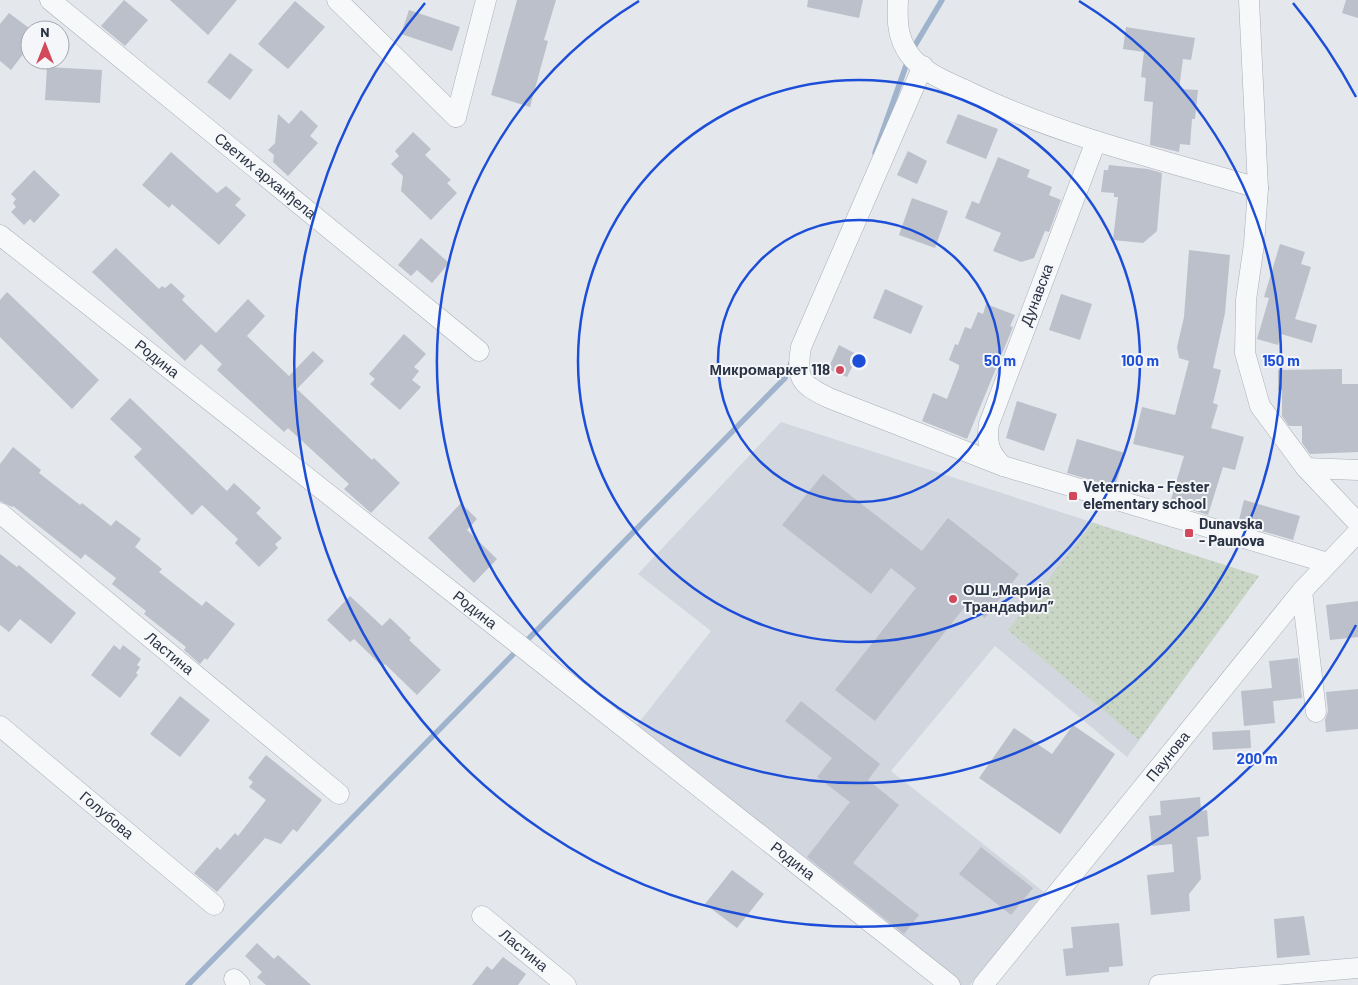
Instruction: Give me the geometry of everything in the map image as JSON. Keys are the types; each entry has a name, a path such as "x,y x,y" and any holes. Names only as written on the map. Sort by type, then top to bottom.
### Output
{"street":[{"name":"Светих арханђела","path":"50,0 479,351"},
{"path":"337,0 456,117 486,0"},
{"path":"898,0 896,25 910,55 934,75 982,99 1041,123 1258,188"},
{"path":"1249,0 1258,188 1254,244 1246,300 1245,353 1260,406 1306,468 1358,523"},
{"path":"923,66 801,347 797,370 807,387 829,398 1003,466 1328,563"},
{"name":"Дунавска","path":"1003,466 990,450 987,437 988,424 1096,141"},
{"name":"Родина","path":"0,236 950,985"},
{"path":"1306,468 1358,470"},
{"name":"Ластина","path":"0,513 339,794"},
{"name":"Паунова","path":"983,985 1302,591 1358,532"},
{"path":"1302,591 1316,712"},
{"name":"Голубова","path":"0,726 214,904"},
{"name":"Ластина","path":"482,916 566,985"},
{"path":"1159,985 1358,968"}],"shaded area":[{"path":"781,422 1259,576 1127,757 995,646 891,771 1044,892 970,985 958,985 633,730 711,631 638,574"}],"green space":[{"path":"1093,523 1259,576 1139,740 1008,630"}],"building":[{"path":"124,0 148,20 125,46 101,26"},
{"path":"170,0 237,0 208,35"},
{"path":"517,0 556,0 544,40 548,41 530,107 491,95"},
{"path":"808,0 863,0 859,18 807,7"},
{"path":"1346,0 1358,0 1358,18 1342,13"},
{"path":"295,1 325,27 288,69 258,44"},
{"path":"409,10 460,27 452,51 401,34"},
{"path":"9,13 20,21 20,58 11,70 0,61 0,24"},
{"path":"1126,27 1195,38 1191,60 1183,59 1179,89 1198,90 1195,119 1192,119 1190,145 1180,144 1179,152 1150,145 1153,102 1144,101 1146,78 1141,77 1144,52 1123,49"},
{"path":"230,53 253,70 230,100 207,82"},
{"path":"70,68 102,70 100,103 45,100 47,70 70,70"},
{"path":"301,110 318,126 310,136 318,143 288,176 273,162 274,155 268,150 275,143 278,114 289,124"},
{"path":"958,114 998,129 986,159 946,143"},
{"path":"413,132 431,149 425,155 451,180 447,183 457,193 431,220 401,191 403,176 391,164 399,156 395,151"},
{"path":"908,151 927,161 917,184 897,175"},
{"path":"171,152 217,193 226,186 241,199 235,205 246,215 219,245 172,204 169,208 142,185"},
{"path":"998,157 1030,170 1027,177 1052,187 1049,195 1061,200 1049,232 1045,231 1034,258 1021,262 993,251 1001,233 965,218 972,201 979,204"},
{"path":"1109,165 1148,169 1162,173 1157,231 1143,243 1113,240 1118,197 1114,197 1114,193 1101,192 1104,170 1108,170"},
{"path":"34,170 60,195 34,223 30,219 24,225 11,212 16,207 13,203 16,199 11,194"},
{"path":"912,198 948,211 935,248 899,235"},
{"path":"421,238 449,263 432,283 417,270 411,276 398,265"},
{"path":"1280,244 1305,252 1301,264 1311,267 1295,319 1317,325 1312,343 1281,334 1278,345 1257,339 1269,298 1264,297"},
{"path":"116,248 159,289 162,286 165,288 171,283 185,296 182,300 216,333 248,299 265,316 247,336 289,376 313,351 324,361 297,389 372,460 374,458 400,483 371,513 344,489 349,484 288,428 284,432 217,370 222,364 201,344 185,361 92,272"},
{"path":"1189,250 1230,255 1225,313 1213,368 1221,370 1213,403 1218,405 1211,428 1244,437 1235,470 1223,467 1208,515 1170,503 1184,456 1133,444 1142,407 1175,415 1189,361 1179,358 1177,347 1184,317"},
{"path":"885,289 923,306 911,334 873,318"},
{"path":"7,292 99,380 72,409 0,337 0,300"},
{"path":"1061,294 1092,304 1080,340 1049,330"},
{"path":"986,304 1015,315 1010,326 1013,327 967,439 922,421 933,393 947,399 959,368 959,365 949,360 955,344 958,345 965,327 971,329 978,312 983,314"},
{"path":"404,334 426,354 414,367 419,371 412,380 421,387 400,410 370,384 375,379 369,374"},
{"path":"839,345 858,355 847,377 828,369"},
{"path":"1342,369 1342,384 1358,384 1358,452 1310,454 1302,443 1302,426 1289,426 1282,416 1282,390 1278,390 1278,370"},
{"path":"130,398 227,491 234,483 261,508 256,513 282,538 275,544 278,548 259,567 235,543 238,539 202,505 192,515 134,457 142,449 110,419"},
{"path":"1017,401 1057,414 1044,451 1006,438"},
{"path":"1077,439 1125,453 1115,487 1067,473"},
{"path":"13,447 41,470 39,473 80,505 82,503 111,526 116,520 141,539 135,547 162,569 159,572 202,606 206,601 235,624 207,660 205,658 200,664 184,650 186,647 144,614 146,611 112,584 116,578 85,554 81,559 13,506 0,501 0,464"},
{"name":"ОШ „Марија Трандафил”","path":"823,474 922,551 948,518 1019,574 985,618 967,604 875,721 835,690 916,588 891,568 871,594 782,525"},
{"path":"1244,500 1300,516 1293,540 1238,524"},
{"path":"461,503 477,519 467,530 497,559 474,583 428,538"},
{"path":"0,554 17,567 19,565 76,613 51,644 20,619 9,632 0,625"},
{"path":"350,596 382,626 390,618 411,638 409,640 441,670 417,695 385,664 383,667 354,639 350,642 327,620"},
{"path":"1358,601 1358,637 1330,640 1326,605"},
{"path":"114,645 120,650 123,645 141,659 137,665 140,667 136,673 138,675 120,698 91,675"},
{"path":"1298,658 1302,698 1273,701 1275,723 1244,726 1241,691 1272,688 1269,661"},
{"path":"1358,689 1358,729 1326,732 1325,720 1328,711 1326,692"},
{"path":"180,696 210,720 180,757 150,734"},
{"path":"801,701 880,764 868,780 899,805 853,863 919,915 904,934 807,857 850,802 817,777 832,758 785,721"},
{"path":"1073,725 1115,754 1060,834 979,778 1014,728 1052,754"},
{"path":"1250,730 1251,748 1213,750 1212,732"},
{"path":"266,755 322,800 297,832 293,829 281,844 265,838 217,892 194,873 217,847 220,850 235,833 238,836 266,800 249,787 253,782 248,778"},
{"path":"1200,797 1201,811 1207,810 1209,836 1197,837 1201,879 1189,894 1190,911 1151,915 1147,875 1174,872 1172,844 1152,846 1149,816 1161,815 1160,801"},
{"path":"981,847 1033,888 1011,915 959,874"},
{"path":"732,870 764,894 737,928 705,904"},
{"path":"1304,916 1310,955 1277,958 1274,919"},
{"path":"1119,923 1123,966 1109,967 1109,972 1066,976 1063,949 1073,948 1071,927"},
{"path":"257,943 274,959 278,955 311,985 266,985 257,977 262,972 245,956"},
{"path":"503,957 526,974 518,985 472,985 487,966 492,970"}],"waterway":[{"path":"911,52 942,0"},
{"path":"875,153 908,60"},
{"path":"188,985 785,378 792,361"}],"place":[{"name":"Микромаркет 118","path":"840,370"},
{"name":"Veternicka - Fester elementary school","path":"1073,496"},
{"name":"Dunavska - Paunova","path":"1189,533"},
{"name":"ОШ „Марија Трандафил”","path":"953,599"}]}
